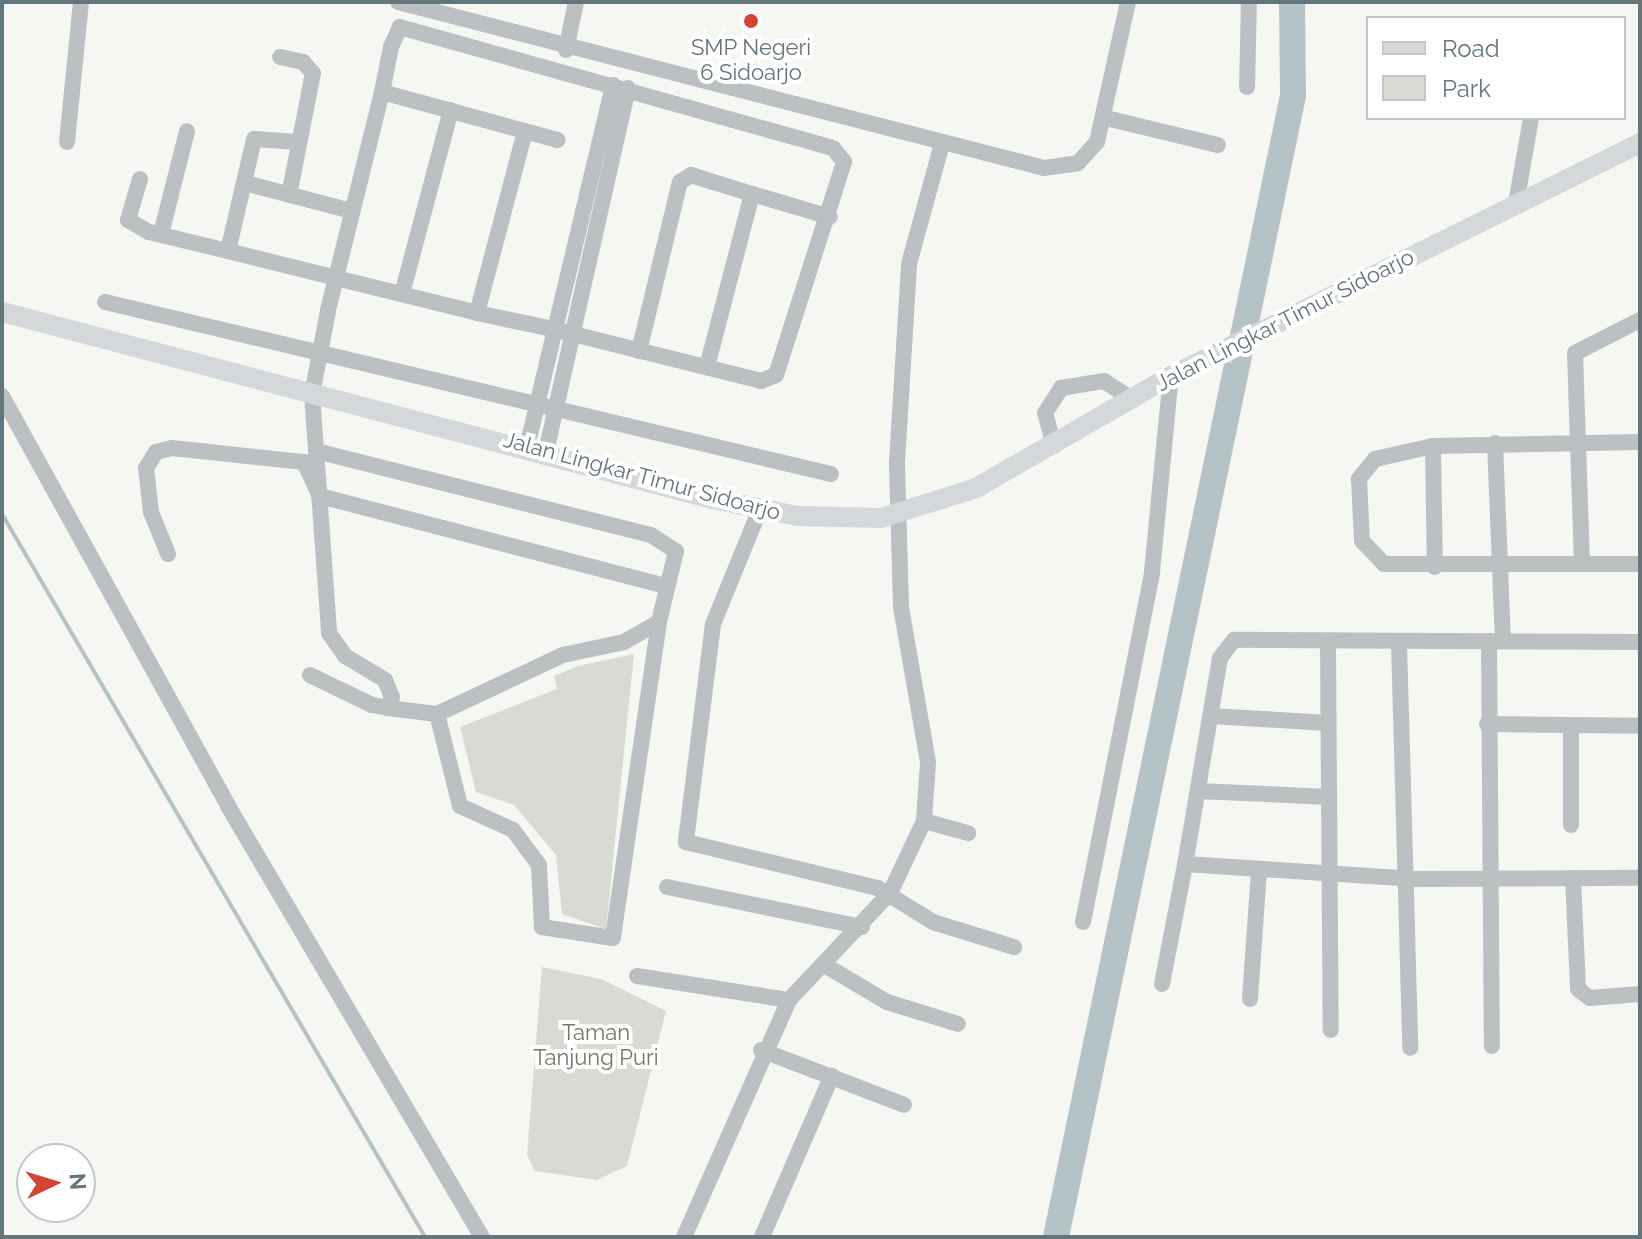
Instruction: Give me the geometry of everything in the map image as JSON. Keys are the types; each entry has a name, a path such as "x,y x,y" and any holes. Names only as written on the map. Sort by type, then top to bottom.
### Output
{"main road":[{"name":"Jalan Lingkar Timur Sidoarjo","path":"2,312 760,509 831,520 897,515 976,488 1178,373 1640,143"}],"street":[{"path":"67,142 81,2"},
{"path":"398,2 566,50 941,147 1058,168 1089,155 1106,118 1128,2"},
{"path":"566,50 576,2"},
{"path":"1247,87 1249,2"},
{"path":"140,179 128,222 161,234 228,251 336,278 402,294 477,313 761,381 775,376 845,172 835,149 404,25 394,35 382,92 352,211 336,278 319,352 312,394 320,452 329,633 345,656 392,688 388,708"},
{"path":"280,57 313,70 289,195"},
{"path":"537,449 542,406 621,86"},
{"path":"382,92 558,140"},
{"path":"402,294 451,110"},
{"path":"1106,118 1218,145"},
{"path":"1516,204 1531,120"},
{"path":"161,234 187,131"},
{"path":"477,313 525,131"},
{"path":"228,251 256,138 298,142"},
{"path":"684,1237 761,1050 789,1000 862,927 890,893 924,821 926,735 901,607 897,515 904,302 941,147"},
{"path":"639,351 682,179 691,175 830,217"},
{"path":"245,183 352,211"},
{"path":"707,367 752,194"},
{"path":"105,302 831,474"},
{"path":"1582,564 1575,353 1640,320"},
{"path":"1083,922 1150,586 1178,373"},
{"path":"1054,446 1045,413 1061,388 1104,381 1132,399"},
{"path":"2,396 228,806 482,1237"},
{"path":"1640,442 1433,446 1375,459 1359,479 1360,534 1375,560 1435,567 1501,569 1640,564"},
{"path":"1492,1046 1487,879 1487,724 1501,569 1495,443"},
{"path":"1433,446 1435,567"},
{"path":"168,554 151,512 146,468 156,452 172,448 304,462 320,496"},
{"path":"320,452 651,535 676,551 659,622 613,938 542,927 539,865 513,830 460,806 437,714"},
{"path":"320,496 666,586"},
{"path":"760,509 706,656 686,842 890,893 933,922 1014,947"},
{"path":"310,675 388,708 437,714 563,655 624,642 659,622"},
{"path":"1162,984 1223,646 1234,640 1328,644 1640,642"},
{"path":"1399,643 1410,1048"},
{"path":"1328,644 1331,1030"},
{"path":"1211,716 1328,723"},
{"path":"1487,724 1640,726"},
{"path":"1571,725 1571,825"},
{"path":"1198,791 1329,797"},
{"path":"924,821 968,833"},
{"path":"1185,864 1406,879 1640,878"},
{"path":"1250,999 1259,869"},
{"path":"1573,878 1578,989 1590,998 1640,994"},
{"path":"667,887 862,927"},
{"path":"823,964 887,1002 958,1024"},
{"path":"637,976 789,1000"},
{"path":"761,1050 904,1105"},
{"path":"762,1237 832,1075"}],"green space":[{"path":"634,654 606,929 562,914 556,855 514,805 476,792 460,727 557,689 554,676 578,666"},
{"name":"Taman Tanjung Puri","path":"542,967 601,979 666,1011 627,1166 597,1180 535,1171 527,1155"}],"waterway":[{"path":"1056,1237 1293,96 1292,2"},
{"path":"2,514 425,1237"}],"place":[{"name":"SMP Negeri 6 Sidoarjo","path":"751,21"}]}
